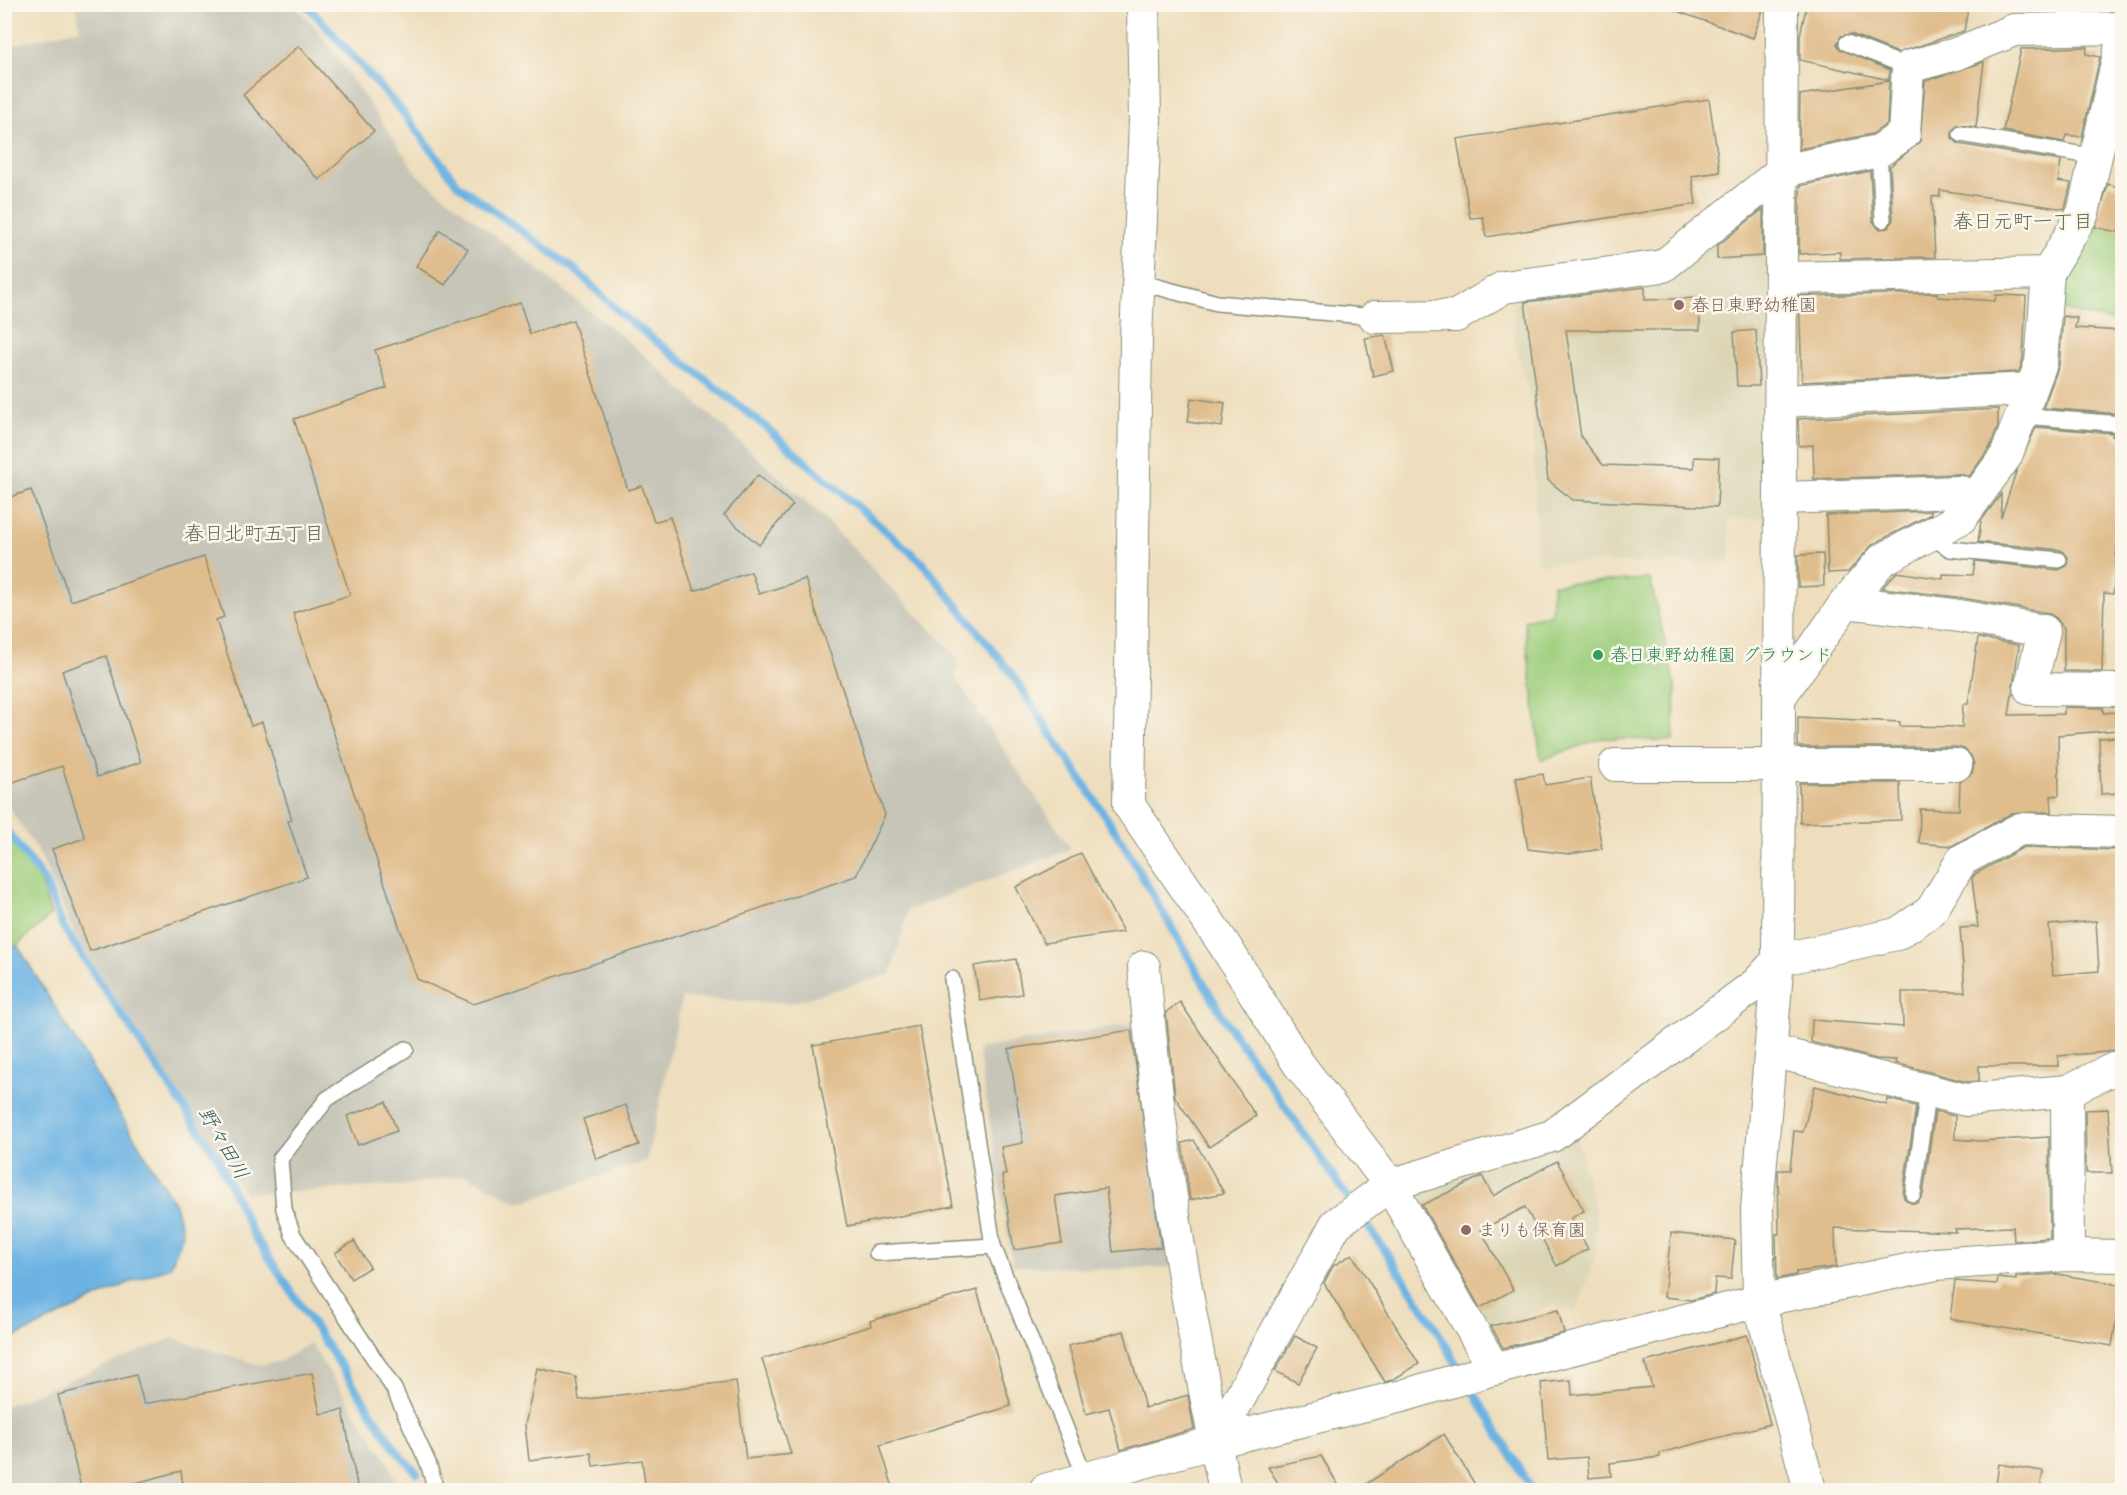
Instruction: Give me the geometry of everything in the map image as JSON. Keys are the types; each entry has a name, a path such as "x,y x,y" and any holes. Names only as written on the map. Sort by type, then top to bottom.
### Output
{"street":[{"path":"1143,4 1145,120 1139,282 1129,805 1225,946 1298,1064 1384,1189 1488,1371"},
{"path":"1782,4 1781,695 1778,960 1757,1209 1759,1301 1810,1491"},
{"path":"1375,317 1456,316 1504,287 1663,266 1782,171 1879,151 1904,134 1908,67 1956,54 2014,30 2122,28"},
{"path":"1781,695 1846,602 1882,560 1961,518 2006,456 2041,363 2048,273 2083,213 2122,41"},
{"path":"1782,278 2048,273"},
{"path":"1781,401 2026,402"},
{"path":"1781,498 1961,492 1973,501"},
{"path":"1846,602 1953,615 2044,632 2030,689 2122,690"},
{"path":"1616,765 1956,765"},
{"path":"1215,1442 1336,1224 1384,1189 1552,1136 1756,984 1778,960 1896,934 1931,911 1962,860 2020,829 2122,832"},
{"path":"1144,967 1152,1072 1182,1272 1225,1491"},
{"path":"1772,1051 1966,1100 2067,1091 2122,1065"},
{"path":"2067,1091 2068,1255"},
{"path":"1045,1491 1215,1442 1759,1301 1936,1264 2068,1255 2122,1256"}],"lane":[{"path":"1847,43 1908,67"},
{"path":"1961,134 2096,157"},
{"path":"1879,151 1883,220"},
{"path":"1139,282 1216,303 1375,317"},
{"path":"2026,402 2122,424"},
{"path":"1929,535 1950,549 2059,561"},
{"path":"952,979 993,1246 1086,1479"},
{"path":"406,1049 327,1099 280,1158 284,1209 293,1235 340,1311 394,1389 428,1463 436,1491"},
{"path":"1913,1194 1928,1090"},
{"path":"877,1253 993,1246"}],"shaded area":[{"path":"76,5 293,5 316,27 418,175 629,342 824,518 958,658 955,678 1071,849 908,910 891,974 789,1003 682,998 647,1161 519,1203 465,1174 410,1185 245,1194 76,937 38,851 5,802 4,47 80,29"},
{"path":"1771,197 1762,518 1728,519 1731,563 1537,563 1532,400 1515,345 1512,291 1657,278"},
{"path":"1137,1023 1171,1267 1116,1269 1013,1266 978,1049"},
{"path":"1576,1135 1597,1219 1595,1256 1576,1313 1553,1305 1480,1333 1408,1194"},
{"path":"173,1338 260,1365 281,1361 310,1343 389,1464 398,1490 5,1490 5,1406"}],"green space":[{"path":"2090,217 2122,226 2122,323 2054,308 2060,279 2082,247"},
{"name":"春日東野幼稚園 グラウンド","path":"1650,579 1676,690 1673,741 1602,738 1541,760 1524,620 1551,614 1553,584"},
{"path":"5,831 38,875 51,915 17,945 5,951"}],"water":[{"path":"17,945 175,1204 183,1234 170,1267 128,1283 5,1342 4,951"}],"building":[{"path":"1668,4 1764,4 1764,7 1753,38 1668,8"},
{"path":"1807,4 1969,4 1964,31 1898,53 1851,34 1841,36 1837,44 1840,49 1890,70 1889,80 1800,60 1800,35"},
{"path":"2037,4 2093,4 2092,11 2035,12"},
{"path":"299,46 374,131 319,180 243,95"},
{"path":"2087,47 2086,54 2100,57 2082,137 2066,135 2064,142 2003,131 2021,49"},
{"path":"1984,62 1976,127 1957,125 1952,132 1952,138 1959,144 2061,161 2058,181 2071,183 2065,209 1940,190 1940,196 1932,197 1935,257 1840,259 1840,252 1799,254 1800,186 1870,171 1873,221 1879,229 1889,228 1893,219 1890,166 1920,142 1925,81"},
{"path":"1889,81 1887,124 1872,134 1799,149 1800,95"},
{"path":"1709,99 1720,172 1692,176 1696,204 1486,237 1483,217 1470,218 1457,139"},
{"path":"2108,184 2122,188 2122,233 2095,227"},
{"path":"1763,209 1763,256 1717,259 1717,246"},
{"path":"440,230 468,249 445,285 416,266"},
{"path":"1645,287 1645,300 1699,298 1700,330 1566,330 1581,437 1603,465 1694,468 1694,457 1719,458 1717,507 1573,500 1548,480 1525,302"},
{"path":"1937,293 1938,297 1995,301 1996,295 2026,296 2023,359 2019,372 1802,382 1799,296"},
{"path":"520,303 530,334 573,320 628,490 642,486 654,522 670,517 694,591 751,572 759,594 805,579 885,815 856,876 474,1004 417,979 293,613 350,595 294,419 387,388 375,350"},
{"path":"2063,316 2077,318 2075,328 2121,331 2119,372 2122,374 2122,408 2120,414 2043,408 2059,365"},
{"path":"1756,330 1759,386 1737,386 1734,332"},
{"path":"1385,335 1394,371 1373,376 1365,338"},
{"path":"1191,398 1225,403 1222,427 1188,422"},
{"path":"1998,409 1998,426 1990,447 1969,477 1960,474 1814,479 1813,445 1799,446 1798,419"},
{"path":"2036,427 2113,433 2112,436 2122,440 2122,548 2117,547 2113,594 2104,593 2102,672 2064,671 2064,628 2056,618 2048,613 1956,597 1882,588 1897,572 1943,579 1943,574 1973,575 1975,561 2058,570 2067,566 2068,557 2061,550 1978,542 1981,521 2001,494 2001,518 2016,472"},
{"path":"758,475 793,505 759,545 724,515"},
{"path":"31,490 71,601 204,557 224,617 216,620 251,726 262,722 292,820 288,821 307,877 90,951 52,849 85,838 62,766 4,785 4,499","holes":["106,656 141,762 97,777 62,671"]},
{"path":"1931,511 1931,514 1873,544 1848,572 1828,573 1826,515"},
{"path":"1823,554 1824,586 1798,587 1798,555"},
{"path":"1978,638 2019,645 2009,715 2064,714 2064,707 2103,708 2103,713 2118,712 2118,730 2058,735 2059,795 2051,796 2052,812 2012,813 1952,846 1919,843 1920,809 1959,810 1960,782 1972,773 1974,764 1971,756 1964,749 1956,747 1798,747 1798,717 1900,722 1900,726 1962,727 1963,704 1968,704"},
{"path":"2122,737 2122,793 2101,794 2099,738"},
{"path":"1543,774 1545,785 1590,778 1602,849 1569,854 1528,849 1516,778"},
{"path":"1799,783 1900,783 1901,820 1800,823"},
{"path":"2024,847 2122,850 2122,1047 2108,1052 2058,1056 2058,1066 1979,1066 1979,1081 1967,1082 1895,1063 1896,1060 1876,1059 1811,1042 1812,1020 1903,1027 1902,992 1965,992 1960,928 1978,927 1972,878 1975,874","holes":["2096,921 2099,971 2053,975 2049,925"]},
{"path":"1081,853 1123,932 1044,943 1016,887"},
{"path":"1016,959 1022,994 980,1001 974,966"},
{"path":"1180,1002 1256,1116 1209,1147 1175,1097 1166,1012"},
{"path":"919,1026 953,1206 847,1226 813,1045"},
{"path":"1131,1030 1161,1247 1113,1252 1106,1188 1055,1196 1062,1243 1014,1250 1002,1175 1006,1175 1001,1147 1023,1143 1009,1049"},
{"path":"1815,1086 1887,1105 1888,1099 1916,1106 1903,1193 1904,1198 1911,1203 1917,1203 1923,1195 1935,1111 1955,1116 1955,1139 1980,1141 2049,1137 2050,1238 2014,1241 2013,1227 1955,1229 1956,1232 1835,1228 1836,1267 1796,1272 1796,1275 1777,1279 1778,1170 1790,1170 1794,1131 1803,1132"},
{"path":"386,1102 397,1131 358,1145 347,1116"},
{"path":"626,1105 639,1145 596,1159 583,1119"},
{"path":"2108,1109 2112,1173 2086,1173 2085,1110"},
{"path":"1194,1140 1224,1193 1190,1200 1182,1143"},
{"path":"1557,1161 1584,1211 1571,1218 1588,1249 1557,1266 1525,1207 1481,1230 1513,1290 1480,1308 1422,1205 1482,1176 1493,1196"},
{"path":"1671,1233 1735,1240 1731,1279 1715,1278 1714,1294 1692,1300 1664,1297"},
{"path":"354,1241 370,1267 351,1279 335,1253"},
{"path":"1352,1254 1419,1364 1392,1380 1385,1382 1324,1283 1333,1266"},
{"path":"2057,1274 2122,1285 2112,1346 1950,1319 1955,1281 1997,1284 1998,1278 2016,1280 2016,1277"},
{"path":"977,1290 1011,1406 880,1445 894,1491 646,1491 642,1460 593,1466 591,1453 529,1460 525,1425 537,1368 576,1377 579,1400 736,1381 746,1459 791,1454 762,1359 871,1326 870,1321"},
{"path":"1558,1310 1564,1333 1503,1348 1491,1326"},
{"path":"1124,1331 1145,1408 1188,1395 1194,1429 1121,1450 1109,1408 1086,1414 1068,1346"},
{"path":"1747,1335 1770,1424 1660,1453 1660,1457 1610,1463 1611,1476 1589,1478 1587,1457 1548,1460 1541,1383 1571,1380 1572,1395 1652,1387 1645,1362"},
{"path":"1295,1336 1317,1348 1298,1383 1275,1371"},
{"path":"312,1373 320,1414 343,1410 358,1491 184,1491 181,1471 105,1491 82,1491 58,1395 136,1375 144,1404"},
{"path":"1444,1434 1479,1491 1355,1491"},
{"path":"1321,1456 1342,1491 1283,1491 1268,1467"},
{"path":"1999,1464 2043,1471 2040,1491 1995,1491"}],"waterway":[{"path":"306,4 401,110 458,185 577,271 621,314 756,419 923,563 1011,673 1123,843 1226,1022 1384,1249 1432,1322 1461,1372"},
{"name":"野々田川","path":"4,827 45,882 63,927 217,1157 252,1232 399,1454 417,1473"},
{"path":"1468,1383 1532,1490"}],"place":[{"name":"春日東野幼稚園","path":"1679,305"},
{"name":"春日東野幼稚園 グラウンド","path":"1598,655"},
{"name":"まりも保育園","path":"1466,1230"}],"district":[{"name":"春日元町一丁目","path":"2023,221"},
{"name":"春日北町五丁目","path":"254,533"}]}
